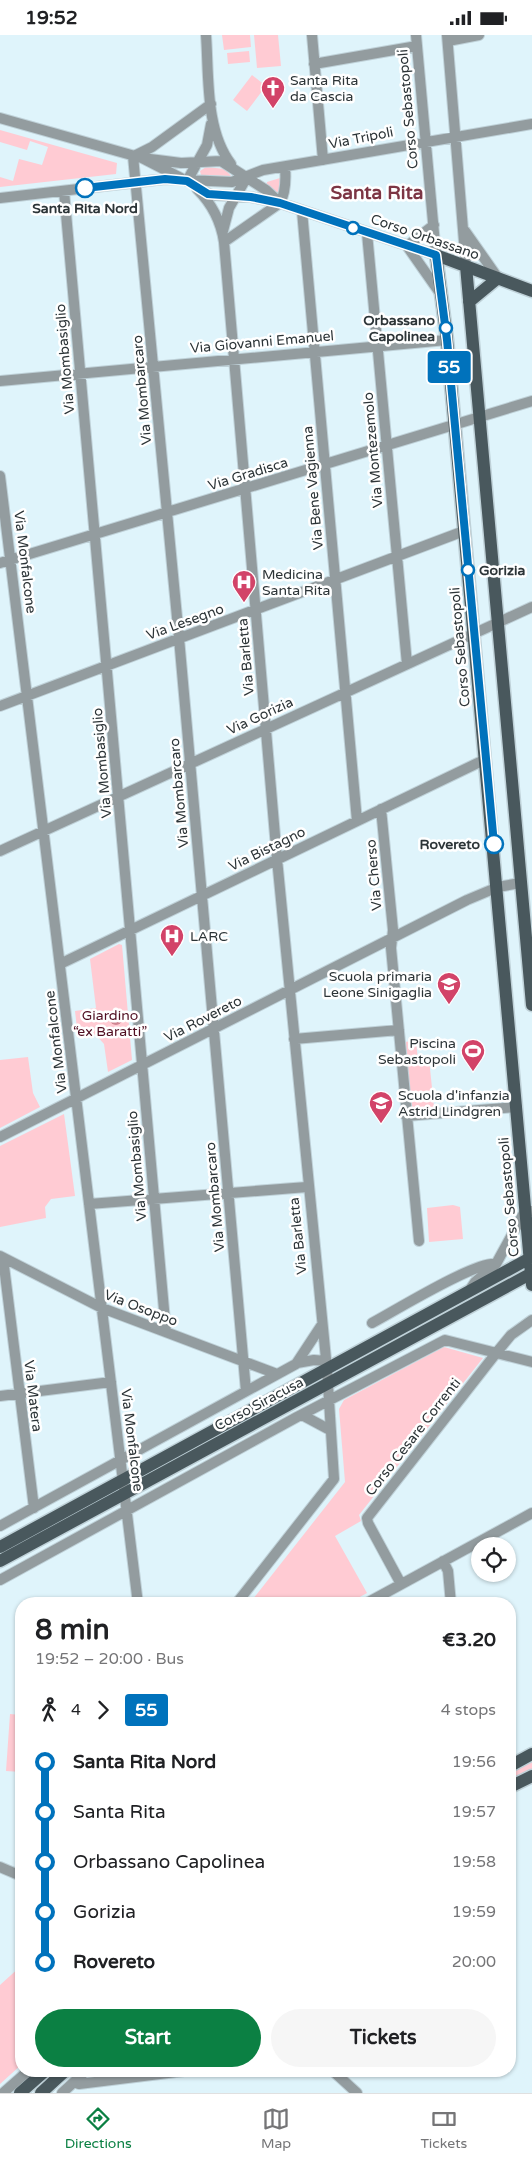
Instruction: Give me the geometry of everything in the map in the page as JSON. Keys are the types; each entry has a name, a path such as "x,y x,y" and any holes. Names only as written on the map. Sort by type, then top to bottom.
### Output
{"main road":[{"name":"Corso Orbassano","path":"436,255 532,291"},
{"name":"Corso Sebastopoli","path":"436,255 447,340 528,1211 532,1277"},
{"path":"466,266 520,883 532,999"},
{"path":"469,302 498,278"},
{"name":"Corso Siracusa","path":"0,1547 326,1365 531,1257"},
{"name":"Corso Siracusa","path":"0,1561 328,1384 532,1277"},
{"path":"516,1763 532,1754"},
{"path":"516,1784 532,1776"},
{"path":"20,2093 37,2077"},
{"path":"41,2093 58,2077"}],"street":[{"path":"206,35 212,108 220,147 237,171"},
{"path":"312,35 323,159"},
{"path":"466,266 447,38 479,35"},
{"path":"314,64 417,40"},
{"name":"Corso Sebastopoli","path":"417,40 436,255"},
{"path":"138,157 212,108"},
{"path":"187,181 208,141 212,108"},
{"path":"0,118 138,157 194,166"},
{"name":"Via Tripoli","path":"165,179 228,183 264,171 323,159 532,124"},
{"path":"138,157 176,175 197,189 208,202 223,231"},
{"name":"Via Mombarcaro","path":"138,157 138,193 246,1391"},
{"path":"0,198 165,179 194,166 217,160 247,177 274,196 280,203"},
{"path":"224,242 280,203 285,188 285,167"},
{"path":"223,231 226,215 247,177"},
{"path":"197,189 212,195 235,196 280,203"},
{"name":"Via Mombasiglio","path":"64,191 166,1332"},
{"name":"Corso Orbassano","path":"280,203 436,255"},
{"name":"Via Bene Vagienna","path":"302,211 357,821"},
{"path":"434,225 408,246 442,296"},
{"path":"463,228 498,278"},
{"name":"Via Barletta","path":"223,231 277,859 307,1187 328,1384 334,1479 241,1597"},
{"name":"Via Montezemolo","path":"367,233 407,664"},
{"name":"Via Giovanni Emanuel","path":"0,381 447,340"},
{"name":"Via Gradisca","path":"0,563 532,401"},
{"name":"Via Monfalcone","path":"0,476 137,1597"},
{"name":"Via Lesegno","path":"0,706 464,531"},
{"name":"Via Gorizia","path":"0,851 532,607"},
{"name":"Via Bistagno","path":"60,964 486,759"},
{"name":"Via Cherso","path":"381,809 392,938"},
{"name":"Via Rovereto","path":"0,1137 392,938 498,887 520,883"},
{"path":"392,938 398,1030 418,1241"},
{"path":"294,1039 398,1030"},
{"path":"406,1116 517,1107"},
{"path":"89,1204 307,1187"},
{"name":"Corso Siracusa","path":"469,1291 475,1281 496,1264 528,1211"},
{"name":"Via Osoppo","path":"2,1257 102,1308 277,1374"},
{"name":"Via Matera","path":"2,1257 34,1508"},
{"path":"372,1323 469,1270 489,1262 496,1264"},
{"name":"Corso Cesare Correnti","path":"401,1584 367,1518 511,1335 532,1320"},
{"name":"Corso Siracusa","path":"296,1364 321,1326"},
{"path":"0,1580 302,1415 445,1340 532,1361"},
{"name":"Corso Siracusa","path":"0,1527 296,1364 314,1360 326,1365"},
{"path":"0,1396 111,1382"},
{"path":"302,1415 330,1430"},
{"path":"378,1597 532,1513"},
{"path":"443,1561 448,1571 450,1597"},
{"path":"0,1867 15,1873"},
{"path":"3,2093 21,2077"},
{"path":"62,2093 79,2077"},
{"path":"74,2082 79,2084 136,2077"},
{"path":"340,2077 357,2093"}],"green space":[{"path":"222,35 250,35 251,47 224,50"},
{"path":"254,35 278,35 281,66 257,68"},
{"path":"249,51 250,62 228,64 227,53"},
{"path":"252,75 266,86 247,111 233,100"},
{"path":"0,130 117,163 116,174 0,187 0,177 13,181 19,159 42,165 48,147 30,141 27,150 0,142"},
{"path":"206,167 225,169 231,176 201,175 200,171"},
{"path":"280,178 282,180 279,194 266,186 267,182"},
{"name":"Giardino “ex Baratti”","path":"119,944 122,945 132,1060 108,1072 104,1044 96,1035 78,1037 75,1011 96,1008 90,959"},
{"path":"416,1041 418,1060 429,1059 434,1107 409,1109 403,1042"},
{"path":"28,1057 33,1093 40,1107 0,1128 0,1060"},
{"path":"64,1114 75,1196 51,1199 45,1207 46,1218 0,1227 0,1146"},
{"path":"453,1205 460,1207 463,1239 429,1242 427,1208"},
{"path":"444,1347 483,1358 359,1515 361,1521 335,1536 367,1593 360,1597 255,1597 345,1482 339,1409 344,1400"},
{"path":"10,1714 15,1714 15,1772 6,1771"},
{"path":"532,1760 532,1769 516,1777 516,1769"},
{"path":"15,1971 15,2070 0,2084 0,1985"}],"shaded area":[{"path":"114,1013 118,1013 122,1019 118,1025 114,1025 110,1021 110,1017"}],"bus line":[{"name":"55","path":"85,188 177,179 187,181 197,189 212,195 251,197 266,202 280,203 436,255 447,340 494,844"}],"place":[{"name":"Santa Rita da Cascia","path":"273,109"},
{"name":"Santa Rita Nord","path":"85,188"},
{"name":"Orbassano Capolinea","path":"446,328"},
{"name":"Gorizia","path":"468,570"},
{"name":"Medicina Santa Rita","path":"244,603"},
{"name":"Rovereto","path":"494,844"},
{"name":"LARC","path":"172,957"},
{"name":"Scuola primaria Leone Sinigaglia","path":"449,1005"},
{"name":"Piscina Sebastopoli","path":"473,1072"},
{"name":"Scuola d'infanzia Astrid Lindgren","path":"381,1124"}],"district":[{"name":"Santa Rita","path":"377,193"}]}
